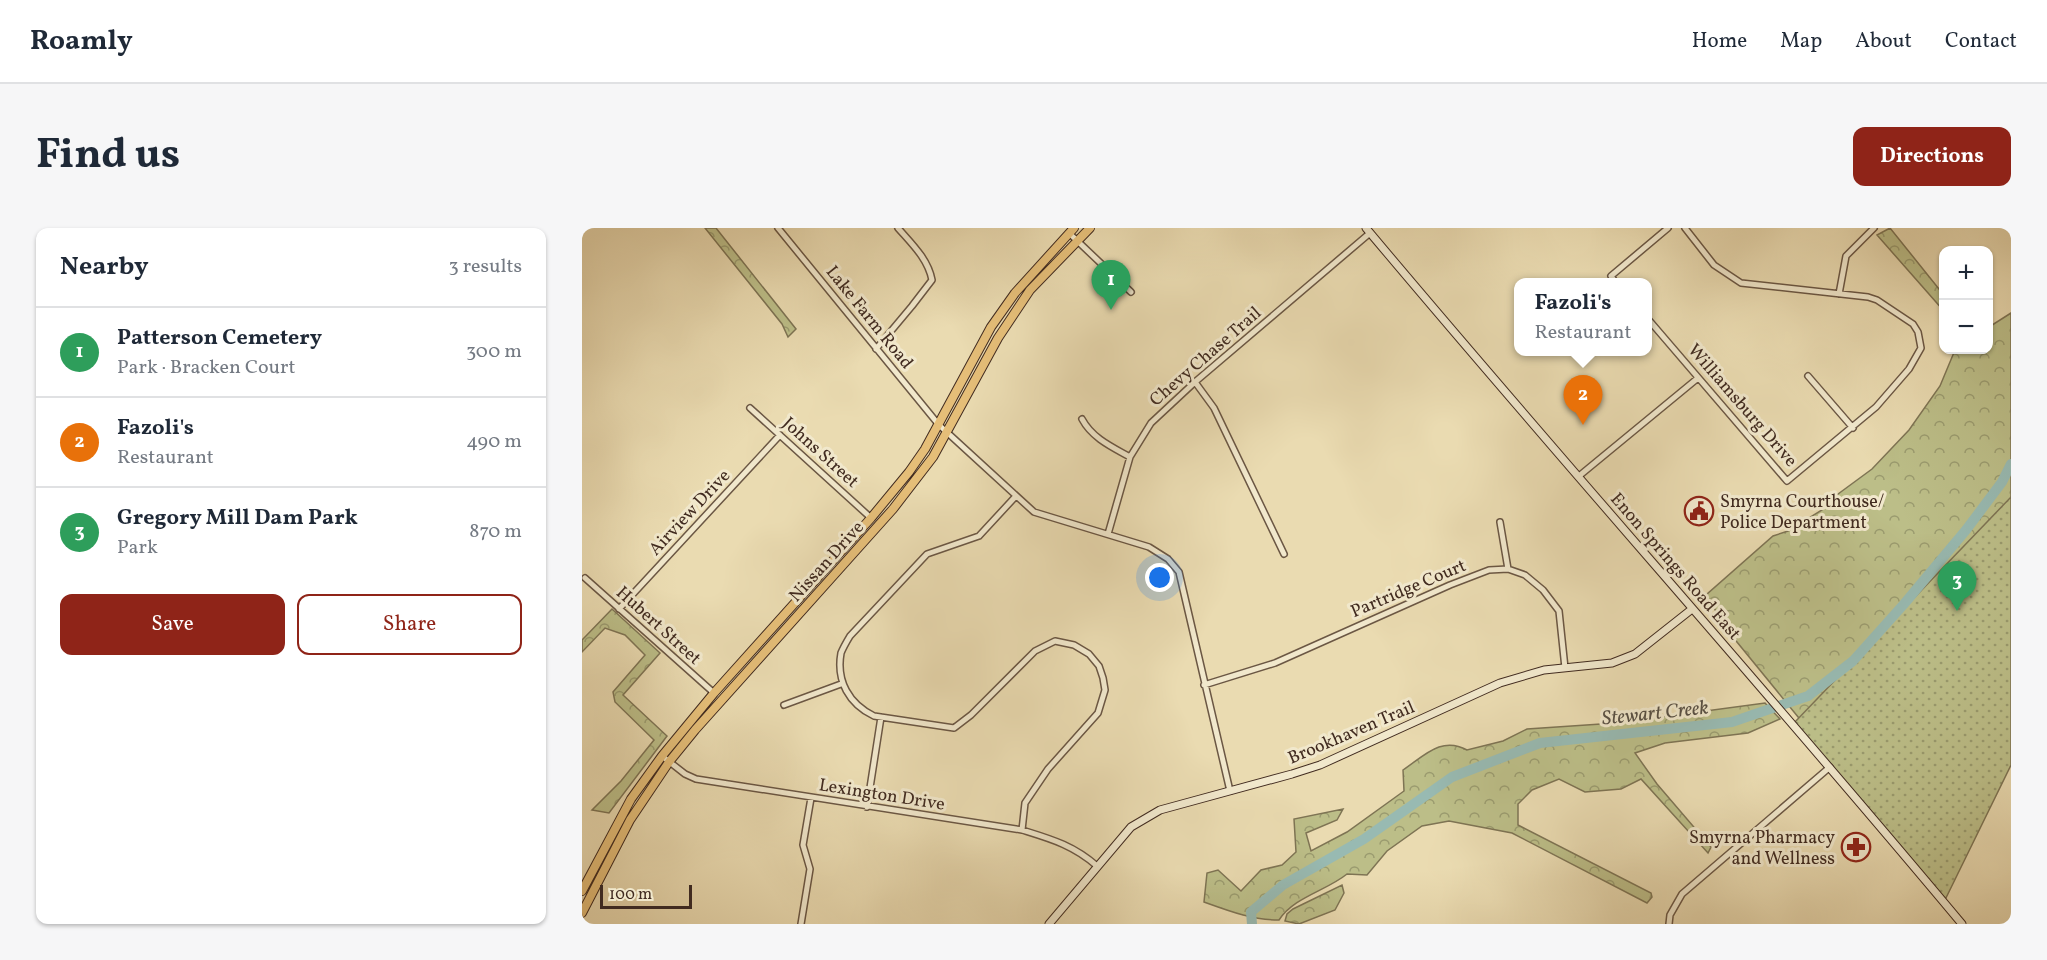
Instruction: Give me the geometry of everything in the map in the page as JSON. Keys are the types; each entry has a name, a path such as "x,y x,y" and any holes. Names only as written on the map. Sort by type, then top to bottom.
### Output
{"main road":[{"name":"Nissan Drive","path":"582,913 630,820 669,762 893,509 933,456 998,338 1020,304 1030,290 1089,228"},
{"name":"Nissan Drive","path":"582,891 631,799 662,756 714,693 871,518 909,472 939,425 991,327 1015,293 1071,231"}],"street":[{"name":"Lake Farm Road","path":"778,228 939,425 1034,512 1149,547 1168,558 1179,572 1204,685"},
{"path":"876,349 932,280 922,255 898,228"},
{"path":"1613,278 1611,276 1668,228"},
{"name":"Williamsburg Drive","path":"1652,325 1787,481 1876,407 1917,357 1921,340 1913,324 1877,300 1741,282 1714,265 1685,228"},
{"path":"1839,294 1846,256 1874,228"},
{"name":"Chevy Chase Trail","path":"1108,534 1131,457 1151,423 1368,230"},
{"name":"Enon Springs Road East","path":"1368,230 1830,767 1962,924"},
{"path":"1071,231 1077,241 1131,292"},
{"path":"1808,376 1853,428"},
{"path":"1579,476 1698,378"},
{"path":"1195,382 1214,408 1284,554"},
{"name":"Johns Street","path":"750,408 871,518"},
{"path":"1082,419 1101,441 1131,457"},
{"name":"Airview Drive","path":"619,609 780,435"},
{"path":"1016,496 979,536 927,554 850,636 842,652 841,684 862,710 880,717 954,728 971,715 1035,651 1055,641 1074,645 1089,654 1099,666 1105,690 1098,713 1048,769 1025,803 1022,830"},
{"path":"1500,522 1508,569 1525,575 1543,590 1559,611 1565,668"},
{"name":"Partridge Court","path":"1204,685 1275,663 1489,570 1508,569"},
{"name":"Hubert Street","path":"585,578 714,693"},
{"name":"Brookhaven Trail","path":"1053,923 1131,827 1160,810 1320,765 1500,683 1545,670 1611,663 1635,654 1692,609"},
{"path":"784,705 841,684"},
{"path":"1204,685 1230,791"},
{"path":"867,807 880,717"},
{"name":"Lexington Drive","path":"662,756 685,774 696,779 1022,830 1069,846 1081,852 1097,866"},
{"path":"1669,924 1670,915 1682,894 1830,767"},
{"path":"801,924 810,869 803,845 811,798"}],"green space":[{"path":"705,228 716,228 796,329 788,337 782,324"},
{"path":"1890,228 1939,289 1939,305 1877,235"},
{"path":"2011,313 2011,765 1803,723 1728,631 1706,595 1773,536 1788,531 1822,510 1834,497 1872,469 1909,430 1940,386 1953,354 1993,354 1993,324"},
{"path":"2011,497 2011,765 1944,902 1793,724"},
{"path":"612,609 660,653 623,695 667,736 609,813 592,810 621,781 654,740 615,702 613,692 645,655 625,635 605,628 582,652 582,640"},
{"path":"1765,703 1780,719 1748,733 1665,743 1635,753 1657,784 1711,847 1708,853 1641,779 1621,789 1585,792 1559,779 1532,790 1518,804 1518,825 1651,893 1652,897 1647,903 1512,833 1449,821 1422,826 1387,851 1367,875 1347,874 1293,906 1279,920 1250,917 1204,902 1207,873 1218,870 1241,891 1261,870 1282,865 1296,852 1294,819 1343,809 1337,820 1306,833 1311,851 1347,832 1404,791 1403,770 1426,753 1442,746 1458,746 1467,750 1503,741 1527,729 1616,723"},
{"path":"1342,885 1344,893 1335,910 1299,924 1285,921 1287,914 1293,909"}],"waterway":[{"name":"Stewart Creek","path":"1252,924 1251,912 1283,885 1364,839 1452,777 1540,743 1732,722 1808,696 1853,661 1904,604 1966,530 2002,482 2011,464"}],"place":[{"name":"Patterson Cemetery","path":"1111,310"},
{"name":"Fazoli's","path":"1583,425"},
{"name":"Smyrna Courthouse/ Police Department","path":"1699,511"},
{"name":"Gregory Mill Dam Park","path":"1957,611"},
{"name":"Smyrna Pharmacy and Wellness","path":"1856,847"}]}
